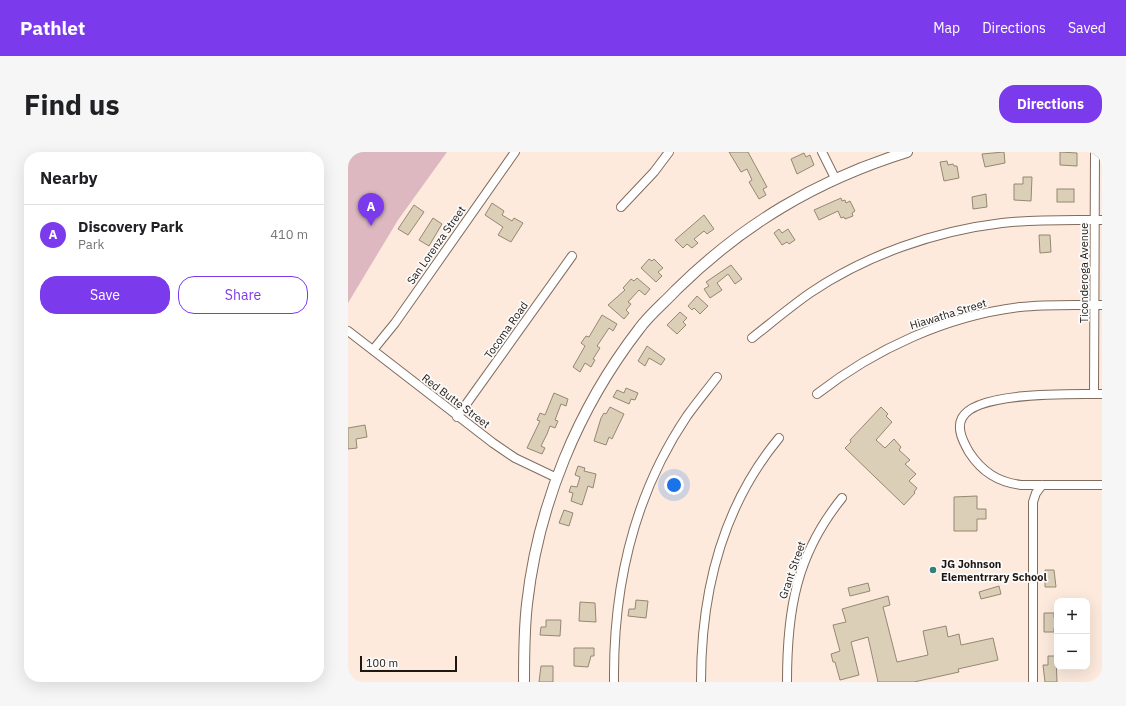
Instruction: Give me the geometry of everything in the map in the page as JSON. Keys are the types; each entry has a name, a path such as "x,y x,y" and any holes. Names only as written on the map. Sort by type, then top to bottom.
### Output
{"street":[{"name":"San Lorenza Street","path":"373,350 395,323 515,152"},
{"path":"621,207 654,172 669,152"},
{"path":"822,152 835,178"},
{"path":"524,682 524,640 528,597 540,534 557,478 582,419 600,387 640,327 698,269 722,248 769,214 835,178 874,162 907,152"},
{"name":"Ticonderoga Avenue","path":"1095,152 1099,220 1098,394"},
{"path":"752,338 810,293 862,264 900,248 932,237 1004,222 1099,220"},
{"name":"Tocoma Road","path":"457,417 572,256"},
{"name":"Hiawatha Street","path":"817,394 893,345 945,324 982,314 1015,308 1050,305 1099,305"},
{"name":"Red Butte Street","path":"348,331 457,417 515,458 557,478"},
{"path":"614,682 615,619 620,583 638,514 665,452 688,416 717,377"},
{"path":"1098,394 1027,395 1000,398 981,404 969,410 962,418 961,434 975,462 994,478 1008,483 1042,485 1102,485"},
{"path":"701,682 703,626 706,602 721,539 750,477 779,438"},
{"path":"1033,682 1033,502 1036,493 1042,485"},
{"name":"Grant Street","path":"787,682 790,616 794,592 809,550 818,532 842,498"}],"shaded area":[{"path":"348,152 447,152 398,220 348,303"}],"building":[{"path":"729,152 748,152 767,187 763,189 766,195 759,199 749,182 752,180 747,169 741,172"},
{"path":"1004,152 1005,163 985,167 982,154"},
{"path":"1060,152 1077,153 1077,166 1060,165"},
{"path":"804,153 806,157 810,155 814,165 797,174 791,159"},
{"path":"947,161 948,165 953,164 954,166 957,166 959,178 944,181 940,162"},
{"path":"1023,177 1032,177 1031,201 1014,200 1014,184 1023,184"},
{"path":"1057,189 1074,189 1074,202 1057,202"},
{"path":"986,194 987,207 973,209 972,197"},
{"path":"841,198 842,201 845,200 846,203 850,201 855,211 852,213 853,216 845,219 844,217 841,218 838,211 819,220 814,210"},
{"path":"492,203 504,211 502,215 512,221 514,218 523,223 511,242 498,235 503,227 485,215"},
{"path":"414,205 424,212 408,235 398,229"},
{"path":"704,215 714,229 707,234 704,231 694,239 698,243 692,248 687,244 683,248 675,240"},
{"path":"433,218 442,224 429,246 419,240"},
{"path":"779,229 782,233 788,229 795,240 789,244 787,242 782,245 774,233"},
{"path":"1039,235 1050,235 1051,252 1040,253"},
{"path":"649,259 652,261 654,259 663,268 658,272 662,276 656,282 641,268"},
{"path":"731,265 742,279 735,284 728,274 717,283 722,290 710,298 704,289 709,286 706,282"},
{"path":"637,278 650,289 645,295 639,290 628,302 631,304 626,310 629,313 624,319 608,305 625,290 623,288 631,279 634,281"},
{"path":"697,296 708,306 700,314 694,308 692,310 688,306"},
{"path":"680,312 687,318 683,322 686,325 677,334 667,325"},
{"path":"602,315 617,324 613,331 609,328 597,346 600,348 593,359 595,360 591,367 585,363 580,372 573,367 585,346 581,343 586,336 589,337"},
{"path":"647,346 665,359 661,365 649,358 645,366 638,361"},
{"path":"626,388 638,393 635,400 631,399 629,404 613,397 617,390 624,393"},
{"path":"554,393 568,399 566,406 561,404 555,420 558,421 555,428 550,426 541,446 545,448 542,454 527,448 540,421 537,420 540,413 545,415"},
{"path":"610,407 624,414 612,439 609,437 606,445 594,441 601,418 604,413 606,414"},
{"path":"881,407 888,414 886,416 892,422 876,440 885,448 894,439 901,447 899,450 910,460 905,464 916,474 909,481 917,488 914,492 915,493 904,505 845,448 851,442 850,440"},
{"path":"365,425 367,437 356,439 357,448 348,449 348,428"},
{"path":"578,466 585,468 584,471 596,474 593,488 588,486 582,505 571,501 573,493 569,492 571,486 577,487 580,477 575,475"},
{"path":"977,496 977,509 986,509 986,519 977,519 977,531 954,531 954,497"},
{"path":"564,510 573,513 569,526 559,523"},
{"path":"1045,570 1054,570 1056,587 1045,587"},
{"path":"868,583 870,591 850,596 848,588"},
{"path":"999,586 1001,594 981,599 979,592"},
{"path":"888,596 890,605 883,607 897,662 928,655 923,631 946,626 948,637 959,634 961,645 993,638 998,660 958,669 959,672 914,682 878,682 868,637 851,642 859,675 840,680 831,654 840,651 833,625 846,622 842,609"},
{"path":"636,600 648,601 646,618 628,616 629,609 635,609"},
{"path":"580,602 595,603 596,622 579,621"},
{"path":"1044,613 1054,613 1054,632 1044,632"},
{"path":"546,620 561,620 560,636 540,635 541,627 546,627"},
{"path":"574,648 594,648 594,656 591,656 588,667 574,666"},
{"path":"1048,656 1054,656 1054,670 1057,670 1057,682 1045,682 1043,665 1048,665"},
{"path":"541,666 553,666 553,682 539,682"}],"place":[{"name":"Discovery Park","path":"371,226"},
{"name":"JG Johnson Elementrrary School","path":"933,570"}]}
